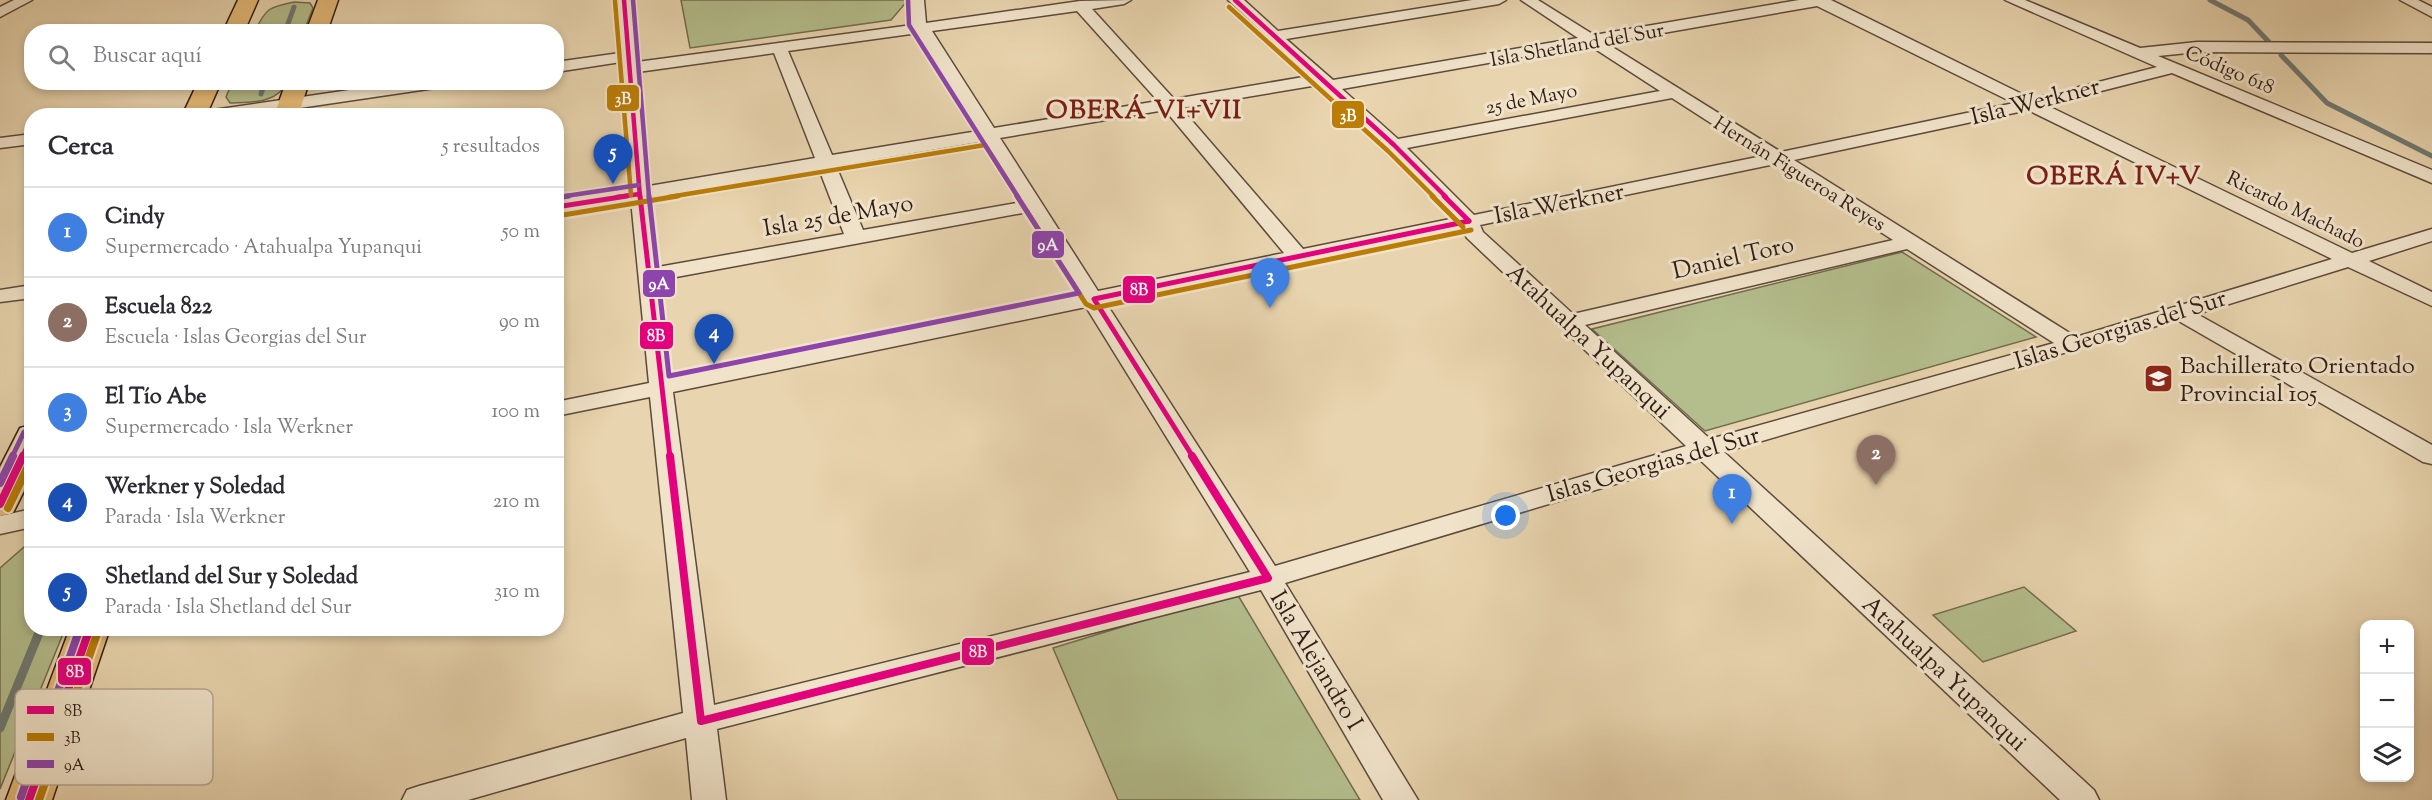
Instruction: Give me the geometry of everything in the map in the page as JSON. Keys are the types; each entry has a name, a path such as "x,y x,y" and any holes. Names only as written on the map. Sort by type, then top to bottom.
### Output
{"main road":[{"path":"237,24 248,0"},
{"path":"319,24 328,0"},
{"path":"198,108 206,90"},
{"path":"0,504 24,453"},
{"path":"68,689 87,636"},
{"path":"29,800 34,785"}],"street":[{"path":"0,13 25,0"},
{"path":"624,0 640,194 709,800"},
{"name":"Isla Alejandro I","path":"917,0 917,20 1268,578 1401,800"},
{"path":"564,66 779,47 1124,0"},
{"name":"Atahualpa Yupanqui","path":"1235,0 1394,145 1469,221 1474,234 2082,800"},
{"path":"1274,36 1499,0"},
{"name":"Hernán Figueroa Reyes","path":"1528,0 2073,345"},
{"name":"Isla Shetland del Sur","path":"564,206 1170,105 1593,41 1820,0"},
{"name":"Ricardo Machado","path":"1820,0 2432,300"},
{"name":"Código 618","path":"2012,0 2432,177"},
{"path":"2407,0 2432,13"},
{"path":"1080,6 1170,105 1298,257"},
{"path":"779,47 856,238"},
{"path":"2139,53 2197,47 2432,48"},
{"name":"Isla Werkner","path":"564,407 2031,105 2173,68"},
{"path":"251,108 378,90"},
{"name":"25 de Mayo","path":"1394,145 1674,93"},
{"path":"0,143 24,140"},
{"name":"Isla 25 de Mayo","path":"650,275 1035,205"},
{"name":"Islas Georgias del Sur","path":"418,800 700,721 1268,578 1704,449 2073,345 2432,235"},
{"name":"Daniel Toro","path":"1568,322 1910,242"},
{"path":"0,296 24,292"},
{"path":"2178,312 2432,456"},
{"path":"0,525 24,520"}],"green space":[{"path":"681,0 908,0 891,20 690,48"},
{"path":"294,2 310,3 313,8 307,24 258,24 269,10"},
{"path":"229,90 282,90 270,98 254,102 230,103 226,97"},
{"path":"1902,252 2036,337 1705,431 1592,329"},
{"path":"24,547 24,636 62,636 41,689 15,689 15,752 0,789 0,568"},
{"path":"2024,587 2076,631 1983,662 1933,615"},
{"path":"1236,592 1360,800 1118,800 1053,648"}],"waterway":[{"path":"2210,0 2248,20 2269,42"},
{"path":"288,24 294,7"},
{"path":"2281,55 2327,103 2432,156"},
{"path":"261,94 262,90"},
{"path":"16,689 38,636"},
{"path":"0,728 15,691"}],"transit line":[{"name":"8B","path":"624,0 640,194 701,721 1268,578 1094,299 1469,221"},
{"name":"9A","path":"633,0 649,193 669,376 1079,293 909,25 908,0"},
{"name":"8B","path":"1235,0 1394,145 1469,221"},
{"name":"3B","path":"615,1 631,195"},
{"name":"3B","path":"1229,7 1388,151 1463,227"},
{"name":"3B","path":"564,215 985,145 1086,304 1094,308 1471,230"},
{"name":"9A","path":"564,197 639,185"},
{"name":"8B","path":"564,206 640,194"},
{"name":"9A","path":"0,483 24,432"},
{"name":"8B","path":"0,504 24,454"},
{"name":"3B","path":"8,508 24,475"},
{"name":"9A","path":"59,689 77,636"},
{"name":"8B","path":"68,689 87,636"},
{"name":"3B","path":"78,689 96,636"},
{"name":"9A","path":"21,797 25,785"},
{"name":"8B","path":"29,800 34,785"},
{"name":"3B","path":"39,800 44,785"}],"place":[{"name":"Shetland del Sur y Soledad","path":"613,184"},
{"name":"El Tío Abe","path":"1270,308"},
{"name":"Werkner y Soledad","path":"714,364"},
{"name":"Bachillerato Orientado Provincial 105","path":"2159,379"},
{"name":"Escuela 822","path":"1876,485"},
{"name":"Cindy","path":"1732,524"}],"district":[{"name":"OBERÁ VI+VII","path":"1144,109"},
{"name":"OBERÁ IV+V","path":"2114,175"}]}
